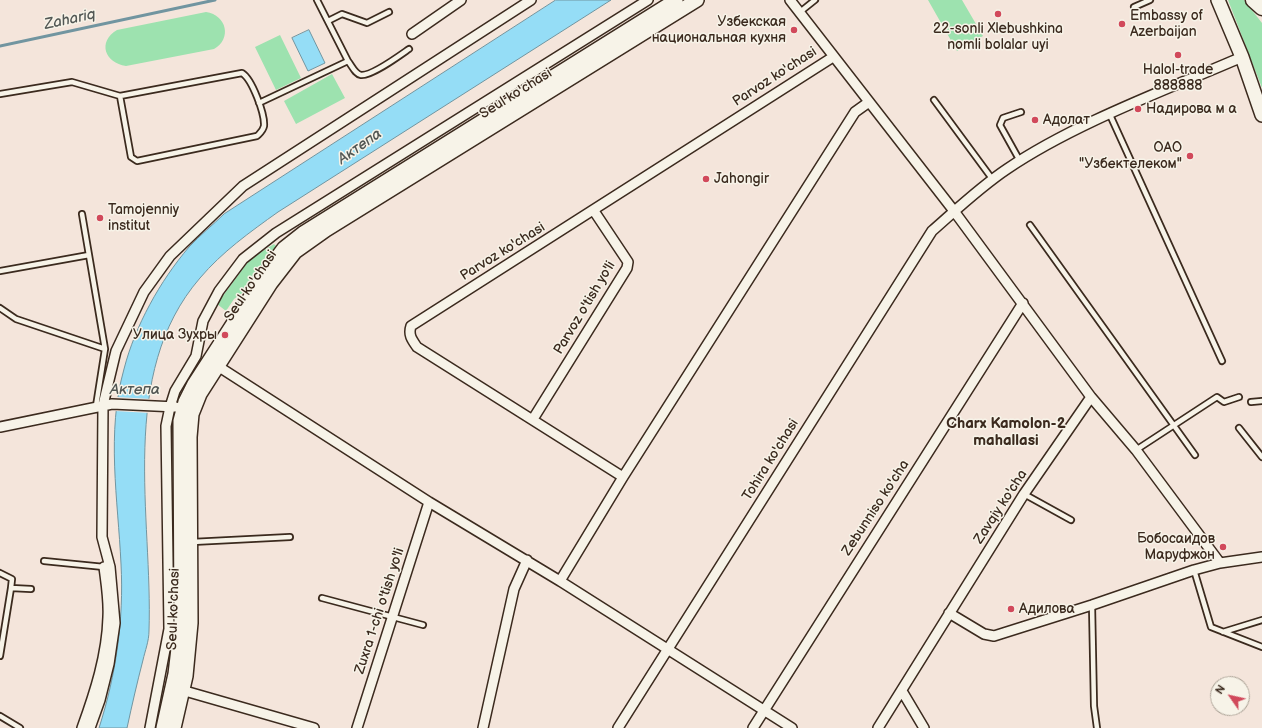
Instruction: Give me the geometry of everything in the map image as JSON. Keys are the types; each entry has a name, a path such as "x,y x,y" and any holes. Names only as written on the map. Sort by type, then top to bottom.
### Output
{"main road":[{"name":"Seul ko'chasi","path":"178,408 200,394 213,363 269,268 281,252 295,239 676,0"},
{"name":"Seul ko'chasi","path":"213,363 282,267 302,246 697,0"},
{"path":"1218,0 1242,57 1262,115"},
{"path":"1253,0 1262,8"},
{"name":"Seul ko'chasi","path":"163,728 178,689 191,623 192,542 190,437 178,408"},
{"name":"Seul ko'chasi","path":"174,728 178,689 181,623 180,421 178,408"}],"street":[{"path":"412,34 461,0"},
{"path":"90,728 100,700 109,664 115,623 110,567 102,537 104,405 116,351 136,307 156,274 187,239 243,186 532,0"},
{"path":"150,728 169,629 166,426 178,408 175,391 196,356 203,321 218,291 243,259 276,233 648,0"},
{"path":"790,0 954,211 1091,397 1136,450 1220,563"},
{"name":"Parvoz ko'chasi","path":"623,477 417,347 409,331 411,326 834,57"},
{"name":"Tohira ko'chasi","path":"618,728 932,231 954,211 1020,161 1074,131 1242,57"},
{"path":"560,581 623,477 855,112 869,102"},
{"name":"Parvoz o'tish yo'li","path":"533,420 627,268 628,262 594,210"},
{"name":"Zebunniso ko'cha","path":"752,728 1023,303"},
{"path":"213,363 429,502 527,560 792,728"},
{"name":"Zavqiy ko'cha","path":"878,728 1024,494 1091,397"},
{"path":"0,427 104,405 178,408"},
{"name":"Zuxra 1-chi o'tish yo'li","path":"357,728 429,502"},
{"path":"949,613 984,634 994,636 1092,605 1194,570 1220,563 1262,557"},
{"path":"483,728 514,589 527,560"},
{"path":"82,728 98,680 107,630 107,599 104,567"},
{"path":"178,689 314,728"},
{"path":"902,691 924,728"}],"lane":[{"path":"317,0 348,61 356,72 361,75 370,74 409,49"},
{"path":"800,12 815,0"},
{"path":"1134,6 1150,0"},
{"path":"328,21 342,14 367,23 389,12"},
{"path":"259,103 348,61"},
{"path":"0,94 72,82 120,96 242,73 247,76 259,103 264,125 262,131 257,136 137,161 131,157 120,96"},
{"path":"934,100 993,180"},
{"path":"1020,161 1000,124 1003,118 1021,112"},
{"path":"1110,115 1222,361"},
{"path":"82,214 105,349 104,405"},
{"path":"1030,225 1195,455"},
{"path":"0,271 89,255"},
{"path":"0,308 16,319 105,349"},
{"path":"1136,450 1217,397 1224,402 1239,397"},
{"path":"1252,402 1262,401"},
{"path":"1240,428 1262,457"},
{"path":"1024,494 1071,520"},
{"path":"192,542 290,537"},
{"path":"44,561 104,567"},
{"path":"1194,570 1211,627 1262,647"},
{"path":"0,573 12,579 0,656"},
{"path":"11,588 31,589"},
{"path":"322,598 423,626"},
{"path":"1092,605 1094,706 1097,728"},
{"path":"1223,632 1262,620"},
{"path":"0,716 20,728"}],"green space":[{"path":"928,0 962,0 983,36 957,51"},
{"path":"1228,0 1244,0 1262,23 1262,88"},
{"path":"206,12 219,18 223,22 225,28 225,34 220,45 214,49 126,66 113,61 106,51 107,40 117,30"},
{"path":"280,35 301,78 276,90 255,47"},
{"path":"332,74 345,98 296,124 284,101"},
{"path":"274,244 276,246 245,291 234,299 226,311 217,304 250,259"}],"water":[{"name":"Актепа","path":"556,0 611,0 278,212 237,243 200,278 174,316 158,358 148,402 145,448 145,495 149,587 148,638 127,728 99,728 110,688 118,647 120,627 122,585 114,442 119,393 129,353 142,320 168,274 189,247 224,214"},
{"path":"309,30 325,63 308,71 292,38"}],"pier":[{"path":"117,397 152,399 150,413 115,411"}],"waterway":[{"name":"Zahariq","path":"0,46 215,0"}],"place":[{"name":"22-sonli Xlebushkina nomli bolalar uyi","path":"998,14"},
{"name":"Embassy of Azerbaijan","path":"1122,24"},
{"name":"Узбекская национальная кухня","path":"794,30"},
{"name":"Halol-trade 888888","path":"1178,55"},
{"name":"Надирова м а","path":"1138,109"},
{"name":"Адолат","path":"1035,120"},
{"name":"ОАО \"Узбектелеком\"","path":"1190,156"},
{"name":"Jahongir","path":"706,179"},
{"name":"Tamojenniy institut","path":"100,218"},
{"name":"Улица Зухры","path":"225,335"},
{"name":"Бобосаидов Маруфжон","path":"1223,547"},
{"name":"Адилова","path":"1011,609"}],"district":[{"name":"Charx Kamolon-2 mahallasi","path":"1006,432"}]}
